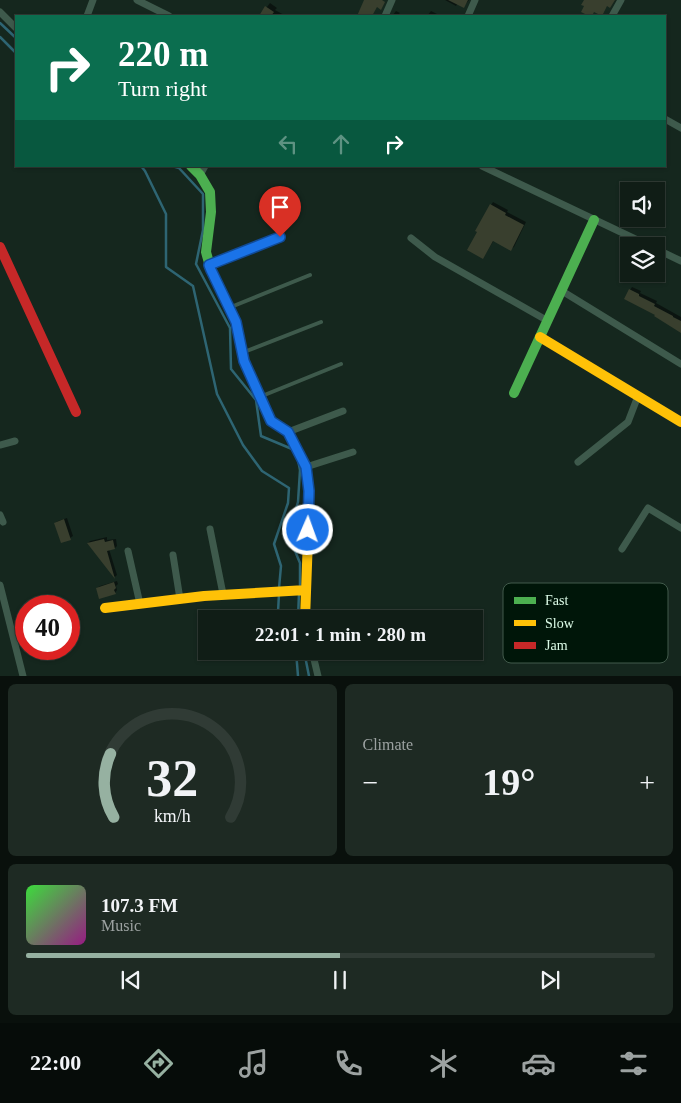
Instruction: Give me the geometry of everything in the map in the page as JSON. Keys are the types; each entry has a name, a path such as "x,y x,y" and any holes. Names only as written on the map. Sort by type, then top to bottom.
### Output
{"street":[{"path":"87,15 93,0"},
{"path":"137,0 167,15"},
{"path":"385,15 392,0"},
{"path":"468,15 475,0"},
{"path":"613,15 621,0"},
{"path":"0,12 15,27"},
{"path":"666,120 681,128"},
{"path":"484,167 631,237"},
{"path":"202,171 210,192 211,212 206,252 209,265 236,322 244,361 271,421 288,432 306,467 309,491 306,610"},
{"path":"514,393 594,220"},
{"path":"411,238 434,257 548,321"},
{"path":"0,248 76,412"},
{"path":"665,253 681,261"},
{"path":"562,291 681,364"},
{"path":"540,338 681,422"},
{"path":"578,462 628,422 638,396"},
{"path":"288,432 343,411"},
{"path":"0,445 15,440"},
{"path":"306,467 353,452"},
{"path":"622,549 648,508 681,528"},
{"path":"210,529 223,594"},
{"path":"128,551 140,604"},
{"path":"173,555 180,599"},
{"path":"0,584 23,676"},
{"path":"105,608 223,594 306,590"},
{"path":"314,660 318,676"}],"lane":[{"path":"209,265 280,237"},
{"path":"229,308 310,275"},
{"path":"242,352 321,322"},
{"path":"260,397 341,364"}],"building":[{"path":"364,0 382,0 385,2 381,10 377,7 373,15 357,15"},
{"path":"448,0 468,0 464,8"},
{"path":"584,0 615,0 610,8 607,6 602,15 594,12 592,15 587,15 581,12 584,6 581,5"},
{"path":"265,6 274,12 272,15 260,15"},
{"path":"490,204 524,225 511,251 493,241 483,259 467,250"},
{"path":"629,289 681,321 681,333 655,315 624,299"},
{"path":"64,519 71,540 61,543 54,523"},
{"path":"104,539 105,542 113,540 115,549 107,551 115,579 87,543"},
{"path":"114,582 116,594 99,599 96,588"}],"waterway":[{"path":"0,23 15,37"},
{"path":"0,37 15,52"},
{"path":"142,167 166,214 166,267 193,286 217,394 243,445 262,471 289,488 288,503 274,544 281,566 279,588"},
{"path":"176,167 179,168 203,194 203,230 196,264 230,328 231,369 256,400 261,436 292,449"},
{"path":"298,460 300,470 298,502 288,534 300,563 300,588"},
{"path":"298,610 299,593"},
{"path":"278,610 279,594"},
{"path":"297,660 298,676"},
{"path":"306,660 309,676"}],"traffic: fast":[{"path":"192,167 200,175 210,192 211,212 206,252 211,270 236,322 244,361 271,421 288,432 306,467 309,491 308,538"},
{"path":"514,393 594,220"}],"traffic: slow":[{"path":"540,337 681,422"},
{"path":"305,610 308,538"},
{"path":"105,608 204,596 306,590"}],"traffic: jam":[{"path":"0,247 76,412"}],"route":[{"path":"280,237 209,265 236,322 244,361 271,421 288,432 306,467 309,491 308,530"}]}
